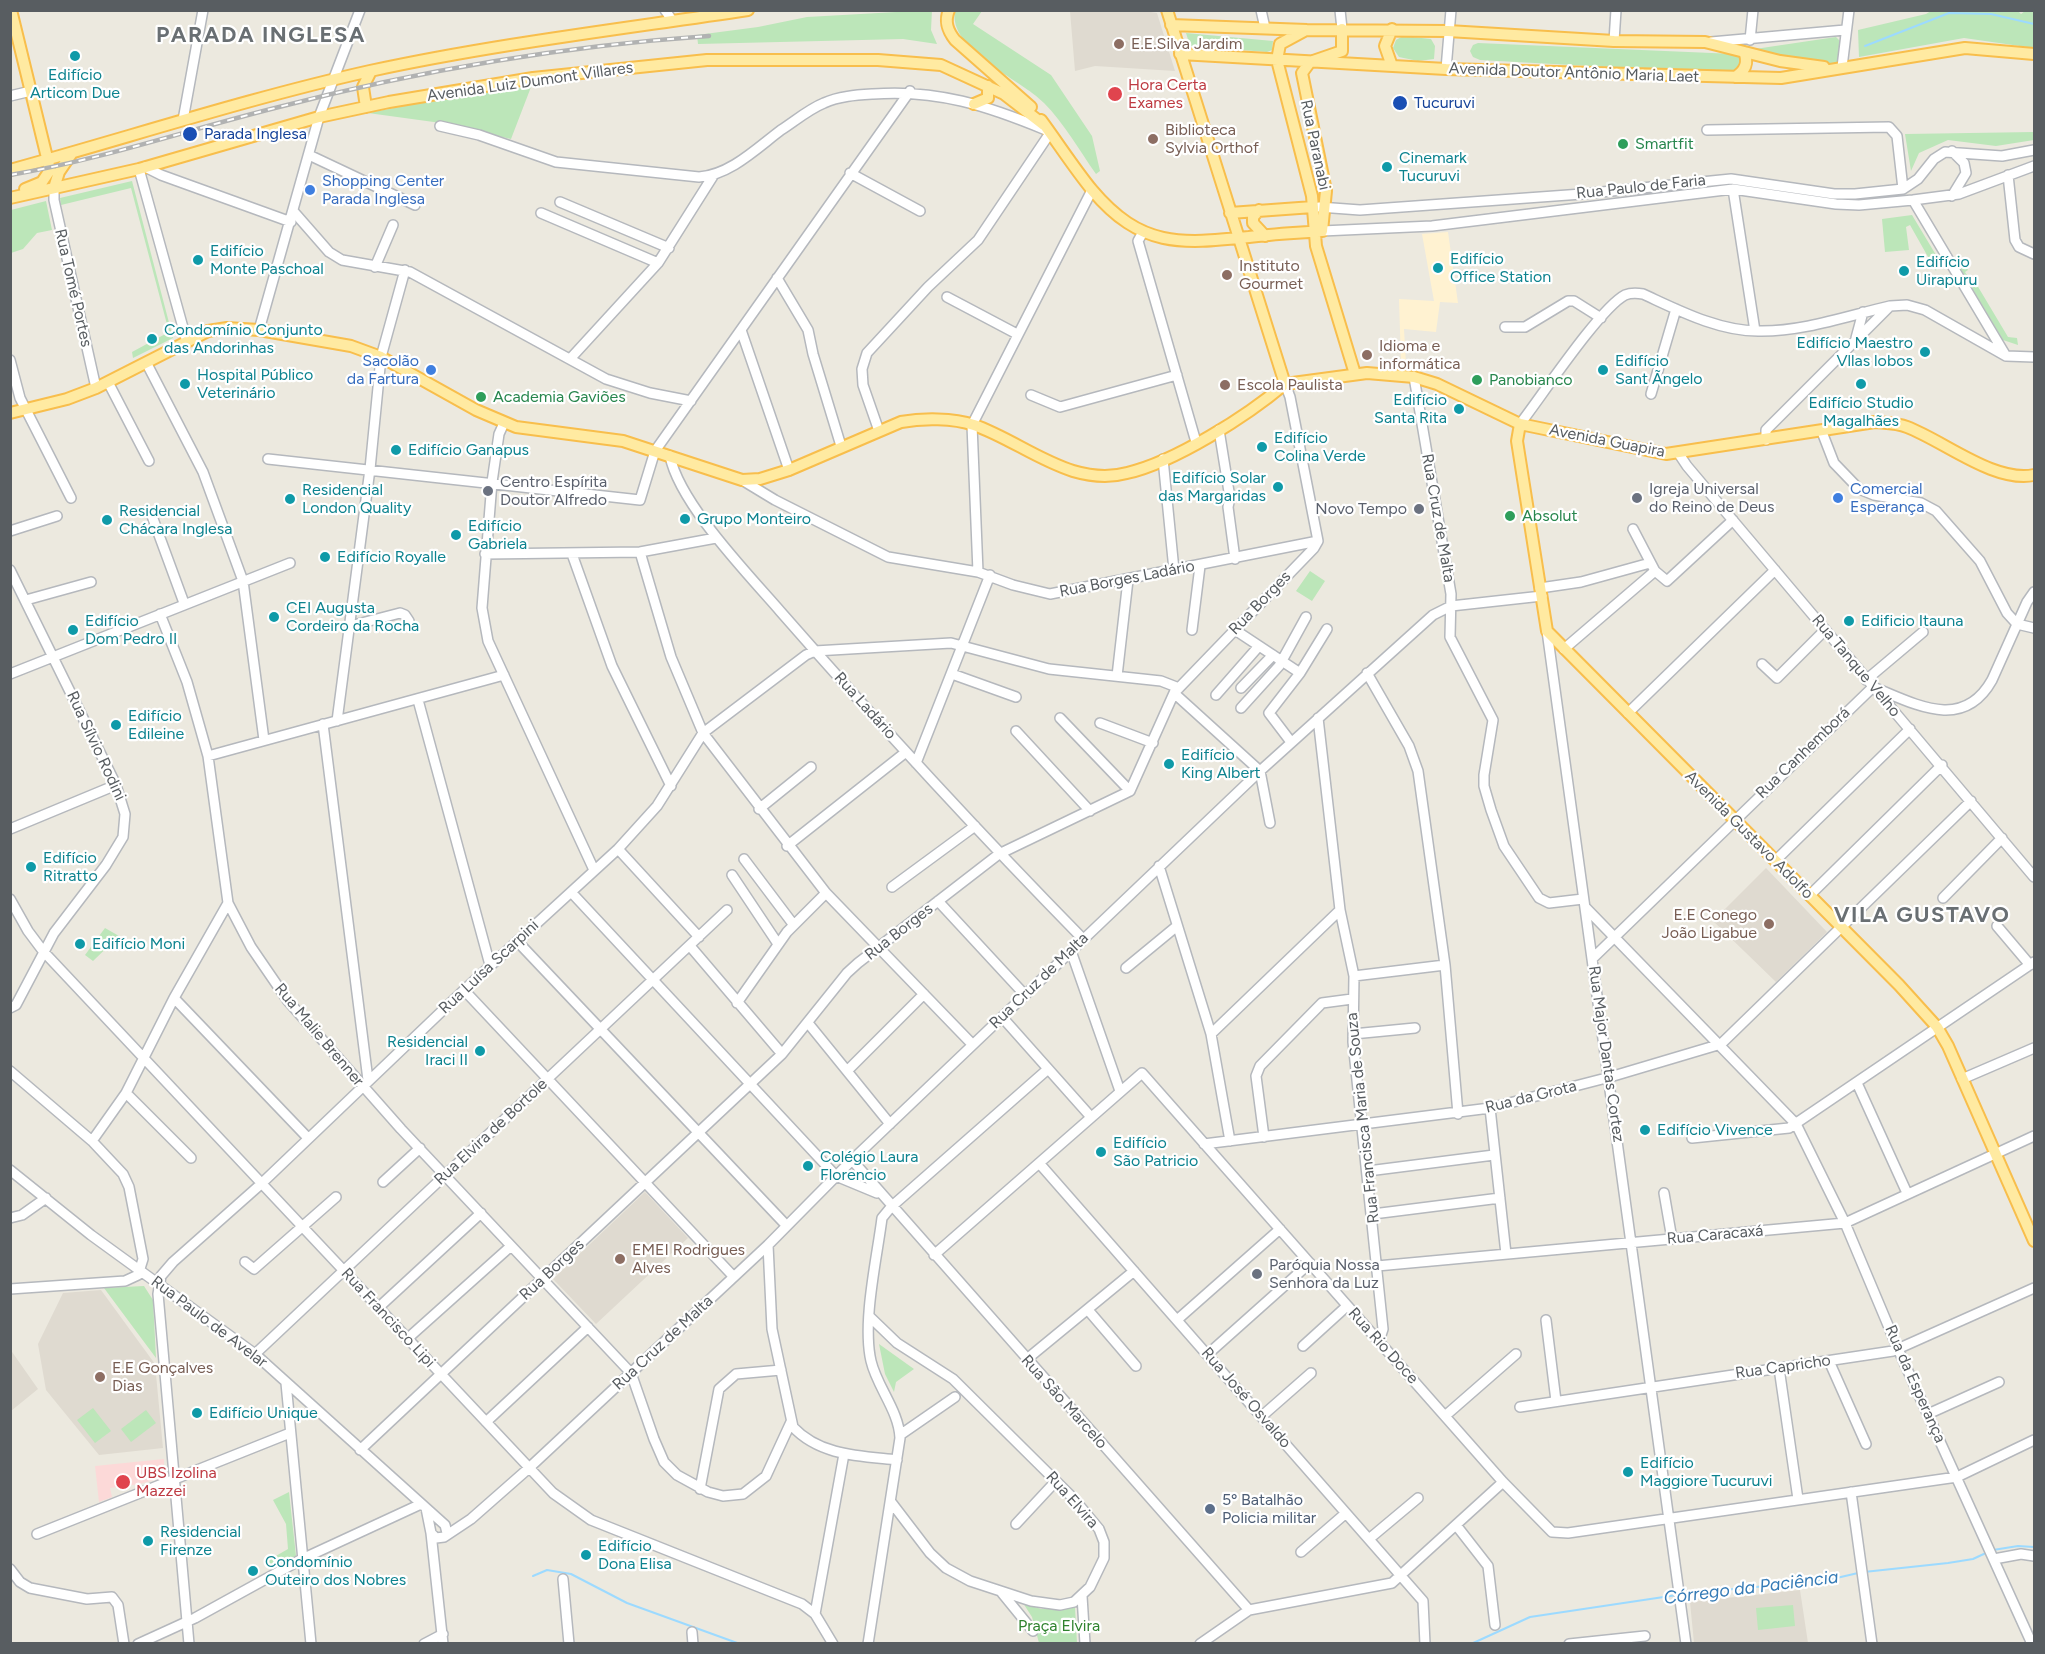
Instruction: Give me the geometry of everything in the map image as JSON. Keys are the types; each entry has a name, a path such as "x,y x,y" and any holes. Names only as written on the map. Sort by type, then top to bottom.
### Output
{"main road":[{"path":"10,193 42,182 49,176 48,160 11,10"},
{"path":"10,170 183,120 371,71 672,20 748,10"},
{"path":"949,10 946,21 948,32 1024,98 1048,129"},
{"path":"10,413 68,399 96,388 218,328 259,330 316,338 351,346 381,357 504,423 546,433 622,441 742,480 789,470 901,422 920,419 972,424 1072,470 1092,475 1128,473 1163,459 1219,430 1285,384 1167,10"},
{"name":"Avenida Doutor Antônio Maria Laet","path":"1171,25 1306,30 1392,29 1614,41 1705,42 1780,61 1839,68"},
{"name":"Avenida Doutor Antônio Maria Laet","path":"1310,62 1342,51 1342,29"},
{"path":"1392,29 1385,46 1392,66"},
{"path":"1277,60 1280,44 1306,30"},
{"name":"Avenida Doutor Antônio Maria Laet","path":"1180,54 1446,69 1781,78 1965,48 2034,54"},
{"path":"1735,77 1747,63 1744,52"},
{"name":"Avenida Luiz Dumont Villares","path":"10,198 142,168 319,117 366,107 532,78 707,60 903,60 941,65 1016,101 1048,129"},
{"name":"Rua Paranabi","path":"1277,60 1318,231"},
{"name":"Rua Paranabi","path":"1310,62 1303,69 1302,81 1326,191 1326,208 1318,231"},
{"path":"366,107 363,87 371,71"},
{"path":"974,104 988,98 988,86"},
{"name":"Rua Paulo de Faria","path":"1048,129 1092,190 1117,214 1143,232 1178,242 1318,231"},
{"path":"54,188 59,172 72,153"},
{"name":"Rua Paulo de Faria","path":"1230,213 1313,207"},
{"path":"1259,210 1252,217 1253,223 1265,236"},
{"path":"1318,231 1316,246 1355,374"},
{"name":"Avenida Guapira","path":"1285,384 1355,374 1393,373 1437,384 1520,424 1649,452 1679,454 1875,422 1904,426 1983,465 2011,475 2034,475"},
{"name":"Rua Major Dantas Cortez","path":"1520,424 1525,460 1522,465 1547,631"},
{"name":"Avenida Gustavo Adolfo","path":"1547,631 1937,1027 1995,1154 2031,1224 2034,1241"}],"street":[{"path":"183,120 203,10"},
{"path":"259,330 319,117 360,10"},
{"path":"665,10 672,20"},
{"path":"1261,10 1265,28"},
{"path":"1340,10 1342,29"},
{"path":"1446,69 1451,10"},
{"path":"1614,41 1616,10"},
{"path":"1750,40 1753,10"},
{"path":"1839,68 1849,10"},
{"name":"Avenida Doutor Antônio Maria Laet","path":"1705,42 1750,40 1845,30"},
{"path":"10,96 31,91"},
{"path":"570,359 658,263 713,176 823,103 846,96 910,91 974,104 1048,129 978,240 928,287 867,353 862,369 863,385 879,431"},
{"path":"268,459 492,482 639,501 655,451 910,91"},
{"path":"440,126 479,135 538,157 571,165 681,177 713,176"},
{"path":"1707,130 1889,127 1897,136 1903,189 1918,179 1934,159 1952,151 2002,156 2034,150"},
{"path":"1952,151 1964,163 1966,173 1952,196"},
{"path":"309,155 415,206"},
{"name":"Rua Paulo de Faria","path":"1318,231 1432,226 1733,189 1836,204 1860,205 1952,196 2034,166"},
{"path":"142,168 291,222"},
{"path":"142,168 187,342"},
{"path":"850,173 920,211"},
{"path":"2008,175 2015,240 2019,247 2034,254"},
{"name":"Rua Paulo de Faria","path":"1313,207 1360,210 1731,179 1834,194 1903,189"},
{"name":"Rua Tomé Portes","path":"54,188 54,200 96,388"},
{"path":"1733,189 1755,331"},
{"path":"978,572 972,424 1092,190"},
{"path":"1509,199 1506,206 1510,215"},
{"path":"1913,200 2006,356"},
{"path":"560,202 669,248"},
{"path":"294,212 329,252 342,260 405,270 625,387 691,401"},
{"path":"541,213 658,263"},
{"path":"375,267 393,225"},
{"path":"1143,232 1138,241 1196,442"},
{"path":"337,721 370,469 381,357 405,270"},
{"path":"777,278 808,330 841,446"},
{"path":"1520,424 1601,318 1626,295 1635,293 1643,294 1701,319 1755,331 1785,330 1890,306 1907,305 1925,310 2006,356 2034,357"},
{"path":"947,297 1017,334"},
{"path":"1504,327 1526,327 1568,301 1574,302 1601,318"},
{"path":"1766,440 1766,430 1890,306"},
{"path":"1651,394 1676,309"},
{"path":"1854,343 1863,312"},
{"path":"741,330 789,470"},
{"path":"10,360 25,410 71,498"},
{"path":"147,364 207,482 243,581 264,740"},
{"path":"1031,395 1060,407 1177,375"},
{"name":"Rua Cruz de Malta","path":"431,1531 436,1523 444,1529 464,1524 529,1468 768,1245 972,1044 1291,742 1433,615 1451,606 1414,377"},
{"path":"108,382 149,461"},
{"path":"1285,384 1292,408 1318,541"},
{"path":"504,423 499,434 492,482 485,554 483,624 504,675 594,870"},
{"path":"1219,430 1230,498 1228,507 1235,559"},
{"path":"1822,432 1834,463 1860,489 1874,495 1921,503 1936,510 1980,561 2002,605 2017,624 2034,628"},
{"name":"Rua Tanque Velho","path":"1679,454 2034,877"},
{"name":"Rua Ladário","path":"670,456 673,471 716,538 999,854 1083,939"},
{"path":"1163,459 1174,570"},
{"name":"Rua Borges Ladário","path":"742,480 888,557 978,572 1013,585 1050,594 1318,541"},
{"path":"10,531 57,516"},
{"path":"152,516 184,603"},
{"path":"1633,530 1653,567 1663,580 1671,579 1733,520"},
{"path":"485,554 640,552 716,538"},
{"name":"Rua Borges","path":"360,1450 782,1054 847,973 999,854 1130,791 1176,691 1314,548 1318,541"},
{"path":"640,552 672,657 703,734 826,893 972,1044"},
{"path":"572,554 612,666 672,786"},
{"path":"10,674 184,603 290,563"},
{"path":"1192,630 1200,566"},
{"path":"1584,903 1543,902 1504,846 1484,786 1493,720 1450,637 1451,606 1541,592 1653,567"},
{"path":"1564,649 1653,567"},
{"name":"Rua Sílvio Rodini","path":"10,570 116,784 125,814 123,837 106,865 43,951 16,1005 10,1008"},
{"path":"1628,713 1775,570"},
{"path":"916,763 990,575"},
{"path":"1117,675 1128,580"},
{"path":"26,600 91,582"},
{"path":"1870,683 1933,710 1952,711 1967,706 1986,691 2034,592"},
{"path":"351,626 400,613 405,615 409,621"},
{"name":"Rua Malie Brenner","path":"160,614 187,682 208,756 228,903 270,977 306,1024 365,1083 420,1148 631,1373"},
{"path":"1241,708 1282,661 1306,617"},
{"path":"1291,742 1269,713 1300,673 1327,629"},
{"path":"1235,630 1300,673"},
{"path":"1762,664 1777,678 1825,630"},
{"name":"Rua Major Dantas Cortez","path":"1547,631 1686,1644"},
{"name":"Rua Canhemborá","path":"1593,958 1923,632"},
{"path":"815,651 963,644 1048,669 1161,681 1176,691 1260,771 1270,823"},
{"path":"1216,695 1259,646"},
{"name":"Rua Luísa Scarpini","path":"158,1283 173,1262 261,1184 490,965 618,849 646,820 672,786 703,734 815,651"},
{"path":"1241,688 1273,655"},
{"path":"1367,673 1409,746 1418,771 1445,964 1458,1114"},
{"path":"952,674 1016,698"},
{"path":"208,756 504,675"},
{"path":"418,700 490,965"},
{"path":"1060,718 1130,791"},
{"name":"Rua Francisca Maria de Souza","path":"1318,718 1340,910 1354,976 1353,1034 1383,1329 1379,1341"},
{"path":"1100,723 1153,743"},
{"path":"323,724 365,1083"},
{"path":"1776,861 1910,729"},
{"path":"1016,731 1090,811"},
{"path":"788,846 906,752"},
{"path":"1809,896 1942,765"},
{"path":"759,808 811,767"},
{"path":"10,829 116,784"},
{"name":"Rua da Grota","path":"1204,1144 1458,1114 1490,1108 1610,1077 1721,1044 1971,801"},
{"path":"892,887 975,825"},
{"path":"1943,898 2002,838"},
{"path":"618,849 699,937"},
{"path":"744,859 793,924"},
{"path":"1159,866 1211,1034 1230,1141"},
{"path":"732,875 778,944"},
{"path":"571,892 836,1176"},
{"path":"737,1003 793,924 826,893"},
{"name":"Rua Francisco Lipi","path":"10,899 28,931 43,951 553,1493 591,1520 781,1594 815,1614 833,1644"},
{"path":"938,901 1025,995"},
{"path":"92,1142 126,1093 174,998 228,903"},
{"name":"Rua da Esperança","path":"1584,903 1614,937 1721,1044 1796,1124 1845,1223 1898,1349 2032,1644"},
{"name":"Rua Elvira de Bortole","path":"255,1354 727,910"},
{"path":"1211,1034 1340,910"},
{"path":"1126,968 1177,926"},
{"path":"1692,1138 1790,1128 2032,964 1997,926"},
{"path":"517,941 786,1225"},
{"path":"690,946 782,1054"},
{"path":"934,1255 1120,1091 1071,951"},
{"path":"1354,976 1445,964"},
{"path":"464,990 734,1276"},
{"path":"848,1070 924,994"},
{"path":"174,998 308,1138"},
{"path":"1264,1137 1256,1076 1260,1066 1322,1003 1352,999"},
{"path":"1002,1017 1091,1117"},
{"path":"808,1023 890,1124"},
{"path":"1353,1034 1415,1028"},
{"path":"1962,1079 2034,1048"},
{"path":"868,1644 900,1435 871,1360 870,1317 882,1218 891,1207 1048,1069"},
{"path":"10,1071 92,1142 120,1170 129,1186 143,1259 141,1271 135,1278 125,1281 10,1289"},
{"name":"Rua Rio Doce","path":"1120,1091 1142,1073 1503,1482 1546,1527 1558,1534 1670,1518"},
{"path":"1857,1083 1907,1192"},
{"path":"126,1093 191,1158"},
{"path":"1490,1108 1506,1254"},
{"name":"Rua Caracaxá","path":"1377,1266 1845,1223 1907,1192 2034,1136"},
{"path":"383,1182 420,1148"},
{"path":"1368,1171 1494,1155"},
{"name":"Rua São Marcelo","path":"852,1160 879,1194 1249,1610"},
{"name":"Rua José Osvaldo","path":"1039,1163 1401,1575 1424,1605 1425,1644"},
{"name":"Rua Paulo de Avelar","path":"10,1170 141,1271 255,1354 424,1506 444,1529"},
{"name":"Rua São Marcelo","path":"836,1176 879,1194"},
{"path":"1664,1194 1672,1239"},
{"path":"245,1262 254,1269 336,1197"},
{"path":"10,1218 22,1215 46,1198"},
{"path":"1373,1214 1500,1198"},
{"path":"378,1308 481,1213"},
{"path":"1177,1320 1280,1229"},
{"path":"768,1245 771,1319 791,1422 809,1440 844,1454 897,1460"},
{"path":"407,1339 511,1246"},
{"path":"1208,1354 1310,1263"},
{"path":"1027,1359 1134,1272"},
{"path":"158,1283 173,1481 189,1644"},
{"name":"Rua Capricho","path":"1520,1407 1898,1349 2034,1288"},
{"path":"1303,1346 1347,1306"},
{"path":"1088,1310 1136,1366"},
{"name":"Rua Elvira","path":"870,1317 897,1343 953,1379 1089,1515 1099,1529 1104,1542 1104,1558 1098,1574 1082,1596"},
{"path":"1546,1320 1556,1401"},
{"path":"486,1422 588,1327"},
{"path":"1445,1416 1516,1354"},
{"path":"1829,1361 1866,1444"},
{"path":"1779,1368 1798,1499"},
{"path":"700,1489 719,1389 735,1374 781,1370"},
{"path":"1262,1416 1311,1372"},
{"path":"631,1373 664,1462 677,1475 700,1489 723,1496 743,1494 754,1487 766,1476 791,1422"},
{"path":"1928,1414 1999,1382"},
{"path":"286,1383 311,1644"},
{"path":"900,1435 955,1397"},
{"path":"37,1534 290,1433"},
{"path":"1670,1518 1957,1477 2033,1444"},
{"path":"815,1614 844,1454"},
{"path":"1017,1524 1056,1481"},
{"path":"1200,1644 1249,1610 1392,1583 1503,1482"},
{"path":"1851,1492 1872,1644"},
{"path":"1369,1539 1418,1498"},
{"path":"891,1502 938,1561 957,1576 1031,1601 1060,1605 1074,1602 1082,1596"},
{"path":"138,1644 187,1622 302,1559 424,1506 431,1531 443,1639 424,1644"},
{"path":"1301,1552 1346,1513"},
{"path":"1456,1525 1488,1566 1495,1625"},
{"path":"431,1531 437,1538 444,1529"},
{"path":"434,1554 444,1529"},
{"path":"1994,1558 2021,1554 2034,1556"},
{"path":"10,1569 20,1582 30,1588 82,1598 112,1597 118,1605 124,1644"},
{"path":"563,1579 569,1644"},
{"path":"1002,1592 1033,1631"},
{"path":"1082,1596 1085,1644"},
{"path":"692,1632 693,1644"},
{"path":"1569,1644 1645,1636"}],"shaded area":[{"name":"E.E.Silva Jardim","path":"1138,10 1157,13 1175,71 1095,66 1075,71 1070,11"},
{"path":"1448,232 1458,303 1440,302 1436,332 1404,329 1406,364 1401,363 1399,299 1434,301 1422,234"},
{"name":"E.E Conego João Ligabue","path":"1766,868 1827,932 1776,982 1713,921"},
{"name":"EMEI Rodrigues Alves","path":"645,1192 688,1238 596,1324 553,1279"},
{"name":"E.E Gonçalves Dias","path":"101,1290 155,1364 163,1448 99,1455 46,1390 38,1344 63,1293"},
{"path":"10,1349 38,1389 11,1411 10,1411"},
{"name":"UBS Izolina Mazzei","path":"164,1459 164,1477 140,1484 110,1488 112,1497 99,1502 95,1466"},
{"path":"1800,1590 1808,1643 1694,1643 1690,1602"}],"green space":[{"path":"932,10 931,30 937,44 903,39 698,44 697,35 758,27 807,17"},
{"path":"2017,10 2021,14 2025,11 2034,12 2034,48 1964,38 1859,57 1858,30 1931,11"},
{"path":"955,11 982,11 973,24 1051,75 1092,136 1100,171 1096,174 1065,128 1044,103 974,51 956,25"},
{"path":"1186,33 1273,41 1272,50 1267,52 1190,46"},
{"path":"1403,36 1431,39 1435,46 1434,59 1418,61 1399,57 1393,48 1396,40"},
{"path":"1836,37 1840,41 1838,63 1796,60 1755,49"},
{"path":"1478,43 1735,54 1744,61 1737,74 1480,60 1473,57 1470,51 1473,45"},
{"path":"531,87 511,139 441,123 368,113 466,94"},
{"path":"2034,132 2034,140 1996,146 1948,140 1919,153 1911,171 1905,134"},
{"path":"132,181 173,338 133,358 132,352 169,332 131,188 61,205 60,198"},
{"path":"46,201 52,230 37,233 23,249 11,253 11,210"},
{"path":"1912,215 1939,260 1936,271 1910,225 1906,227 1909,250 1885,252 1882,219"},
{"path":"1959,255 1968,270 1965,272 1968,277 1971,275 2008,337 2017,338 2018,345 2003,340 1954,258"},
{"path":"1310,571 1325,581 1312,601 1296,591"},
{"path":"105,928 119,936 93,961 85,955"},
{"path":"144,1286 153,1300 156,1358 104,1288"},
{"path":"879,1344 914,1369 896,1382 894,1392 885,1374"},
{"path":"93,1408 111,1431 95,1443 77,1420"},
{"path":"146,1410 156,1423 131,1442 121,1429"},
{"path":"289,1492 296,1556 270,1569 267,1561 288,1549 286,1524 273,1500"},
{"name":"Praça Elvira","path":"1023,1603 1041,1609 1075,1607 1077,1643 1039,1643 1032,1617"},
{"path":"1793,1605 1795,1626 1758,1630 1756,1608"}],"waterway":[{"path":"1865,46 1949,13 1991,14 2034,24"},
{"name":"Córrego da Paciência","path":"1993,1550 2018,1546 2034,1547"},
{"name":"Córrego da Paciência","path":"1864,1572 1973,1559 1988,1552"},
{"name":"Córrego da Paciência","path":"533,1576 547,1570 571,1574 627,1603 740,1644"},
{"name":"Córrego da Paciência","path":"1683,1594 1828,1580 1858,1573"},
{"name":"Córrego da Paciência","path":"1471,1644 1530,1617 1677,1595"}],"railway":[{"path":"10,175 110,153 328,95 436,72 545,53 709,36"}],"place":[{"name":"E.E.Silva Jardim","path":"1119,44"},
{"name":"Edifício Articom Due","path":"75,56"},
{"name":"Hora Certa Exames","path":"1115,94"},
{"name":"Tucuruvi","path":"1400,103"},
{"name":"Parada Inglesa","path":"190,134"},
{"name":"Biblioteca Sylvia Orthof","path":"1153,139"},
{"name":"Smartfit","path":"1623,144"},
{"name":"Cinemark Tucuruvi","path":"1387,167"},
{"name":"Shopping Center Parada Inglesa","path":"310,190"},
{"name":"Edifício Monte Paschoal","path":"198,260"},
{"name":"Edifício Office Station","path":"1438,268"},
{"name":"Edifício Uirapuru","path":"1904,271"},
{"name":"Instituto Gourmet","path":"1227,275"},
{"name":"Condomínio Conjunto das Andorinhas","path":"152,339"},
{"name":"Edifício Maestro Vllas lobos","path":"1925,352"},
{"name":"Idioma e informática","path":"1367,355"},
{"name":"Sacolão da Fartura","path":"431,370"},
{"name":"Edifício Sant Ãngelo","path":"1603,370"},
{"name":"Panobianco","path":"1477,380"},
{"name":"Hospital Público Veterinário","path":"185,384"},
{"name":"Edifício Studio Magalhães","path":"1861,384"},
{"name":"Escola Paulista","path":"1225,385"},
{"name":"Academia Gaviões","path":"481,397"},
{"name":"Edifício Santa Rita","path":"1459,409"},
{"name":"Edifício Colina Verde","path":"1262,447"},
{"name":"Edifício Ganapus","path":"396,450"},
{"name":"Edifício Solar das Margaridas","path":"1278,487"},
{"name":"Centro Espírita Doutor Alfredo","path":"488,491"},
{"name":"Igreja Universal do Reino de Deus","path":"1637,498"},
{"name":"Comercial Esperança","path":"1838,498"},
{"name":"Residencial London Quality","path":"290,499"},
{"name":"Novo Tempo","path":"1419,509"},
{"name":"Absolut","path":"1510,516"},
{"name":"Grupo Monteiro","path":"685,519"},
{"name":"Residencial Chácara Inglesa","path":"107,520"},
{"name":"Edifício Gabriela","path":"456,535"},
{"name":"Edifício Royalle","path":"325,557"},
{"name":"CEI Augusta Cordeiro da Rocha","path":"274,617"},
{"name":"Edificio Itauna","path":"1849,621"},
{"name":"Edifício Dom Pedro II","path":"73,630"},
{"name":"Edifício Edileine","path":"116,725"},
{"name":"Edifício King Albert","path":"1169,764"},
{"name":"Edifício Ritratto","path":"31,867"},
{"name":"E.E Conego João Ligabue","path":"1769,924"},
{"name":"Edifício Moni","path":"80,944"},
{"name":"Residencial Iraci II","path":"480,1051"},
{"name":"Edifício Vivence","path":"1645,1130"},
{"name":"Edifício São Patricio","path":"1101,1152"},
{"name":"Colégio Laura Florencio","path":"808,1166"},
{"name":"EMEI Rodrigues Alves","path":"620,1259"},
{"name":"Paróquia Nossa Senhora da Luz","path":"1257,1274"},
{"name":"E.E Gonçalves Dias","path":"100,1377"},
{"name":"Edifício Unique","path":"197,1413"},
{"name":"Edifício Maggiore Tucuruvi","path":"1628,1472"},
{"name":"UBS Izolina Mazzei","path":"123,1482"},
{"name":"5º Batalhão Policia militar","path":"1210,1509"},
{"name":"Residencial Firenze","path":"148,1541"},
{"name":"Edifício Dona Elisa","path":"586,1555"},
{"name":"Condomínio Outeiro dos Nobres","path":"253,1571"}],"district":[{"name":"PARADA INGLESA","path":"261,36"},
{"name":"VILA GUSTAVO","path":"1922,916"}]}
